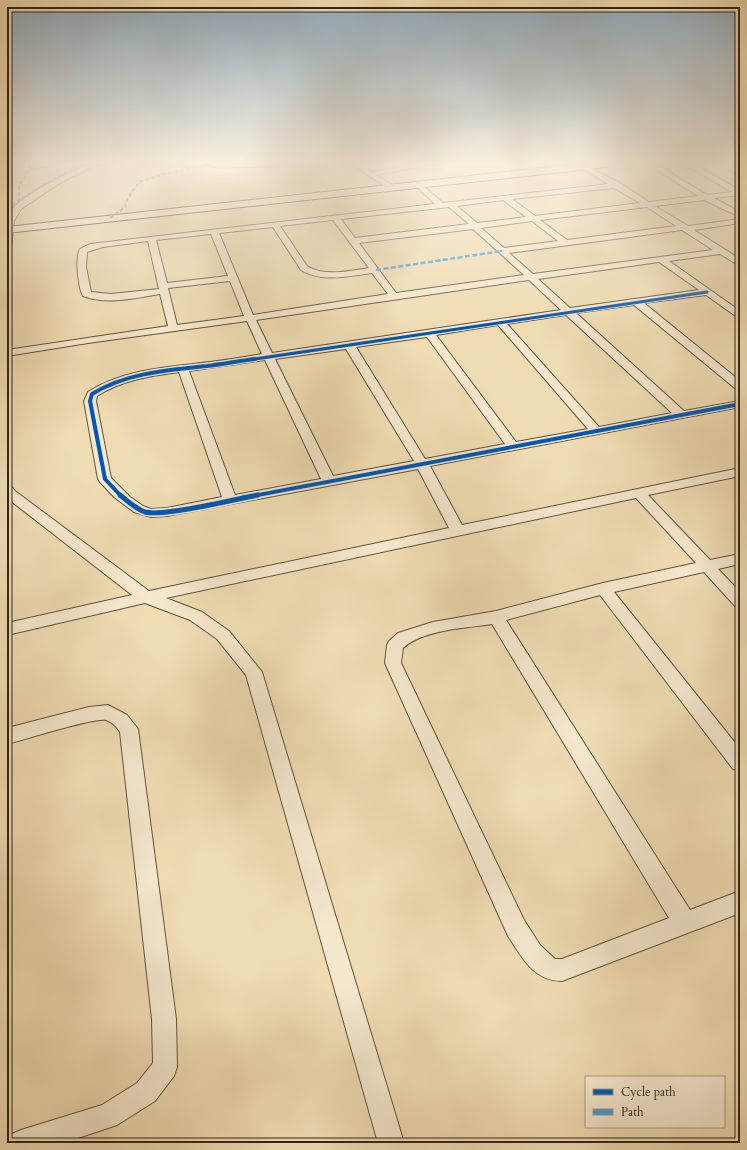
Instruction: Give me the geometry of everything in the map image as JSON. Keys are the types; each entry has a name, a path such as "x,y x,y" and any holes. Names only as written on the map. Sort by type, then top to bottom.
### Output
{"street":[{"path":"7,247 8,230 12,218"},
{"path":"8,230 120,218"},
{"path":"234,278 102,298 92,297 86,294 82,260 83,251 98,245 329,218"},
{"path":"336,218 394,296"},
{"path":"467,218 681,415"},
{"path":"354,241 545,218"},
{"path":"669,218 740,263"},
{"path":"534,219 566,243"},
{"path":"502,251 740,221"},
{"path":"275,224 308,272 323,274 376,270"},
{"path":"214,231 250,318 328,481"},
{"path":"152,239 173,328"},
{"path":"7,353 394,296 721,251"},
{"path":"662,260 740,314"},
{"path":"707,292 635,301 430,334 183,369 123,379 109,383 92,394 90,401 105,479 112,489 136,507 149,513 167,512 740,404"},
{"path":"635,301 740,387"},
{"path":"501,323 596,431"},
{"path":"430,334 514,446"},
{"path":"349,345 422,464 458,531"},
{"path":"183,369 230,500"},
{"path":"7,629 146,597 355,554 525,516 740,472"},
{"path":"8,493 146,597 196,616 223,635 254,672 391,1143"},
{"path":"639,493 740,602"},
{"path":"740,559 603,589 496,617 433,628 404,637 395,645 393,652 393,663 516,928 532,953 551,970 562,970 740,902"},
{"path":"603,589 740,763"},
{"path":"496,617 684,923"},
{"path":"7,736 89,714 108,712 121,720 129,729 164,1019 164,1067 146,1092 108,1116 21,1143"}],"marked path":[{"path":"376,270 502,251"}],"cycle path":[{"path":"707,292 617,304 133,377 103,387 92,394 90,401 105,479 113,489 139,509 151,513 167,512 740,404"}]}
